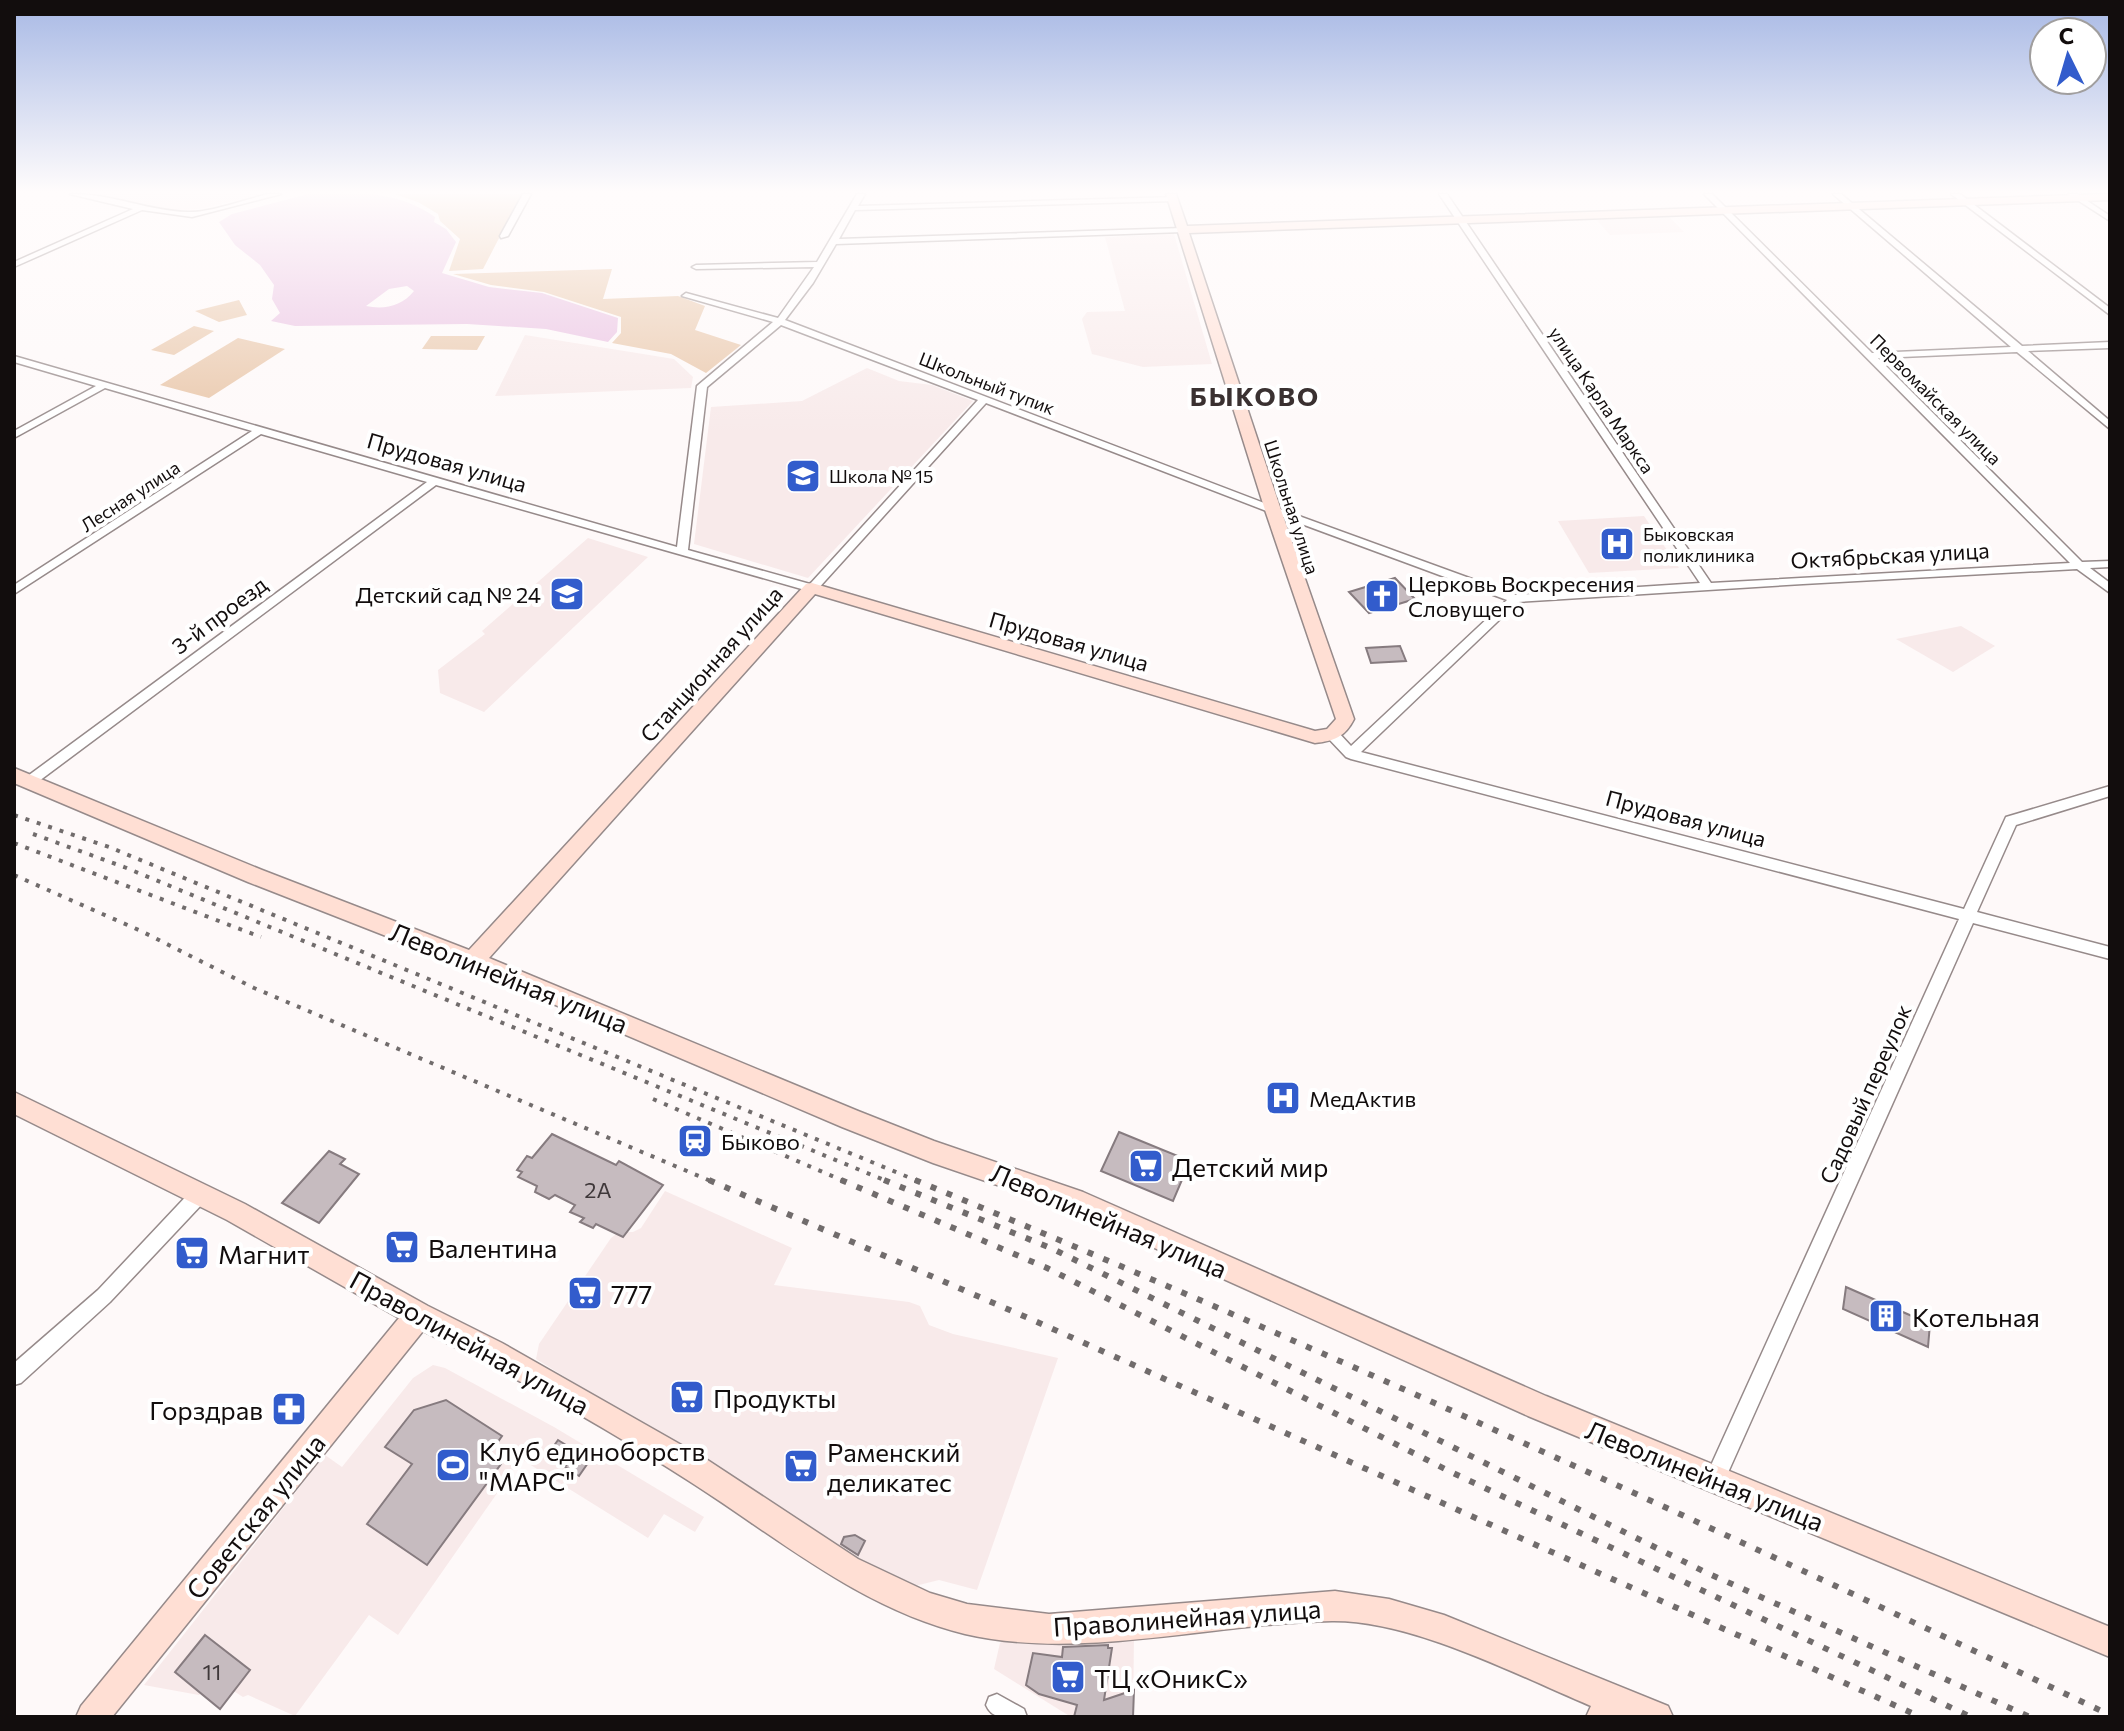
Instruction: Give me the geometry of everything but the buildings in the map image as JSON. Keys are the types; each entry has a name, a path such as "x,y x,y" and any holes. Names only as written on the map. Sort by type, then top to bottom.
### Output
{"main road":[{"name":"Школьная улица","path":"1197,275 1273,510 1345,719 1341,729 1333,735"},
{"name":"Прудовая улица","path":"812,588 1315,737 1333,735"},
{"name":"Станционная улица","path":"473,961 812,588"},
{"name":"Леволинейная улица","path":"22,778 919,1146 1074,1200 1538,1406 2110,1642"},
{"name":"Праволинейная улица","path":"14,1102 236,1212 419,1315 505,1359 696,1469 848,1569 930,1608 967,1619 1049,1629 1335,1606 1389,1614 1444,1630 1607,1707 1657,1717"},
{"name":"Советская улица","path":"92,1717 419,1315"}],"street":[{"path":"682,550 702,386 780,321 798,300 813,275"},
{"name":"улица Карла Маркса","path":"1497,275 1707,585"},
{"name":"Первомайская улица","path":"1789,275 2080,566 2110,589"},
{"path":"1932,275 2110,426"},
{"path":"2061,275 2110,312"},
{"name":"Школьный тупик","path":"686,296 780,321 1515,599"},
{"path":"1870,356 2110,345"},
{"name":"Прудовая улица","path":"15,360 262,429 432,483 812,588"},
{"path":"14,435 104,385"},
{"name":"Станционная улица","path":"812,588 985,399"},
{"name":"Лесная улица","path":"14,590 262,429"},
{"name":"3-й проезд","path":"22,778 432,483"},
{"name":"Октябрьская улица","path":"1515,599 1707,585 2110,564"},
{"path":"1333,735 1351,754 1515,599"},
{"name":"Прудовая улица","path":"1351,754 2110,953"},
{"name":"Садовый переулок","path":"1715,1479 2011,821 2110,791"},
{"path":"14,1376 104,1296 199,1195"}],"shaded area":[{"path":"267,275 448,275 489,287 542,293 618,318 617,332 608,342 546,329 467,324 295,326 271,321 280,313 272,299 274,285","holes":["407,286 414,291 392,306 366,306 389,289"]},
{"path":"456,275 610,275 603,299 678,296 705,306 695,330 741,345 706,373 671,354 612,343 621,333 621,317 544,292 491,285"},
{"path":"1115,275 1186,275 1212,364 1143,367 1092,354 1082,319 1087,312 1125,311"},
{"path":"239,300 247,315 219,322 195,311"},
{"path":"194,326 214,331 174,355 151,350"},
{"path":"525,335 674,359 693,377 691,388 495,396"},
{"path":"431,336 485,336 477,350 422,349"},
{"path":"238,338 285,349 209,398 160,385"},
{"name":"Школа № 15","path":"867,368 899,381 932,385 973,401 808,578 694,544 711,407 802,401"},
{"name":"Быковская поликлиника","path":"1644,516 1679,568 1589,573 1558,521"},
{"name":"Детский сад № 24","path":"588,538 648,557 484,712 440,693 438,670 485,634 482,631"},
{"path":"1961,626 1995,646 1953,672 1896,639"},
{"path":"665,1191 792,1248 774,1285 909,1302 920,1306 929,1325 953,1334 1058,1358 977,1590 939,1580 907,1588 536,1359 539,1344 611,1238 619,1232 633,1232 641,1228"},
{"path":"433,1365 445,1368 554,1427 704,1517 695,1532 664,1514 648,1538 521,1459 398,1635 369,1615 295,1716 248,1695 243,1697 216,1680 199,1695 144,1685 325,1455 342,1467 413,1378"},
{"path":"1134,1635 1133,1717 1071,1717 994,1669 1000,1643 1004,1640"}],"railway":[{"path":"14,815 109,847 920,1182"},
{"path":"33,834 124,867 889,1182"},
{"path":"14,843 261,937"},
{"path":"14,875 141,931 254,988 713,1182"},
{"path":"653,1099 846,1182"},
{"path":"709,1180 1035,1321 1921,1717"},
{"path":"841,1180 1047,1268 1451,1472 1971,1717"},
{"path":"884,1180 1053,1249 1705,1572 2030,1717"},
{"path":"915,1180 1367,1373 1814,1576 2110,1715"}],"place":[{"name":"Школа № 15","path":"803,476"},
{"name":"Быковская поликлиника","path":"1617,544"},
{"name":"Детский сад № 24","path":"567,594"},
{"name":"Церковь Воскресения Словущего","path":"1382,596"},
{"name":"МедАктив","path":"1283,1098"},
{"name":"Быково","path":"695,1141"},
{"name":"Детский мир","path":"1146,1166"},
{"name":"Валентина","path":"402,1247"},
{"name":"Магнит","path":"192,1253"},
{"name":"777","path":"585,1293"},
{"name":"Котельная","path":"1886,1316"},
{"name":"Продукты","path":"687,1397"},
{"name":"Горздрав","path":"289,1409"},
{"name":"Клуб единоборств \"МАРС\"","path":"453,1465"},
{"name":"Раменский деликатес","path":"801,1466"},
{"name":"ТЦ «ОникС»","path":"1068,1677"}],"district":[{"name":"БЫКОВО","path":"1255,395"}]}
